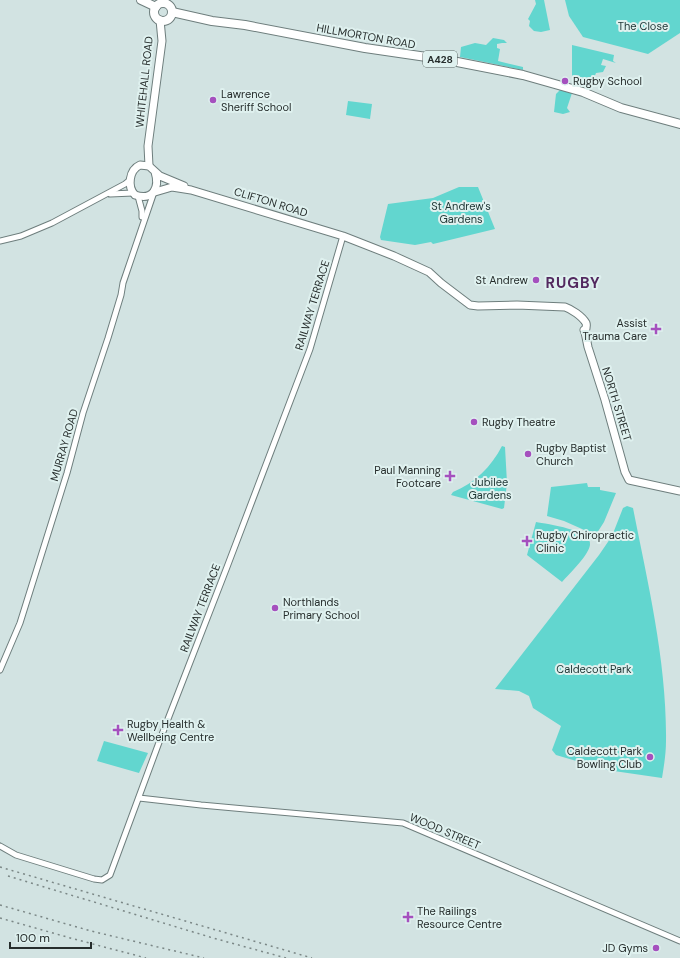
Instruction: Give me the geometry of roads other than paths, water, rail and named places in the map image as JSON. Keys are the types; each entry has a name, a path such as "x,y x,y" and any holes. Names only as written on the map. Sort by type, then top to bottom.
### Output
{"highway":[{"path":"141,0 156,7"},
{"path":"160,3 165,3 171,8 172,12 168,19 160,20 155,14 156,7 160,3"},
{"name":"HILLMORTON ROAD","path":"172,12 365,48 447,60 523,75 583,92 621,108 680,124"}],"main road":[{"name":"WHITEHALL ROAD","path":"149,166 148,146 162,41 160,20"},
{"name":"WHITEHALL ROAD","path":"140,165 148,146"},
{"path":"140,165 149,166"},
{"name":"CLIFTON ROAD","path":"130,180 134,170 140,165"},
{"name":"CLIFTON ROAD","path":"149,166 160,176 191,190 343,236 394,256 429,272 470,305 560,306 570,309 579,316"},
{"path":"154,193 156,184 155,172"},
{"path":"130,180 130,187 136,195"},
{"name":"CLIFTON ROAD","path":"136,195 143,198 172,187 191,190"},
{"name":"NORTH STREET","path":"579,316 582,328 585,332 588,347 605,400 625,472 629,480 680,491"}],"street":[{"name":"CLIFTON ROAD","path":"0,241 20,236 52,223 106,195 130,180"},
{"name":"CLIFTON ROAD","path":"106,195 123,193 136,195"},
{"name":"MURRAY ROAD","path":"0,670 20,623 67,473 83,413 104,351 142,222 154,193"},
{"name":"MURRAY ROAD","path":"136,195 142,211 142,222"},
{"name":"RAILWAY TERRACE","path":"0,846 16,855 94,879 102,880 110,875 161,737 310,349 343,236"},
{"name":"WOOD STREET","path":"139,798 193,805 402,823 680,941"}],"railway":[{"path":"0,867 312,958"},
{"path":"8,876 213,938 286,958"},
{"path":"0,905 91,931 204,958"},
{"path":"0,918 146,958"}],"place":[{"name":"Rugby School","path":"565,81"},
{"name":"Lawrence Sheriff School","path":"213,100"},
{"name":"St Andrew","path":"536,280"},
{"name":"Assist Trauma Care","path":"656,329"},
{"name":"Rugby Theatre","path":"474,422"},
{"name":"Rugby Baptist Church","path":"528,454"},
{"name":"Paul Manning Footcare","path":"450,476"},
{"name":"Rugby Chiropractic Clinic","path":"527,541"},
{"name":"Northlands Primary School","path":"275,608"},
{"name":"Rugby Health & Wellbeing Centre","path":"118,730"},
{"name":"Caldecott Park Bowling Club","path":"650,757"},
{"name":"The Railings Resource Centre","path":"408,917"},
{"name":"JD Gyms","path":"656,948"}],"district":[{"name":"RUGBY","path":"573,283"}],"park label":[{"name":"The Close","path":"643,26"},
{"name":"St Andrew's Gardens","path":"461,212"},
{"name":"Jubilee Gardens","path":"490,488"},
{"name":"Caldecott Park","path":"594,669"}]}
